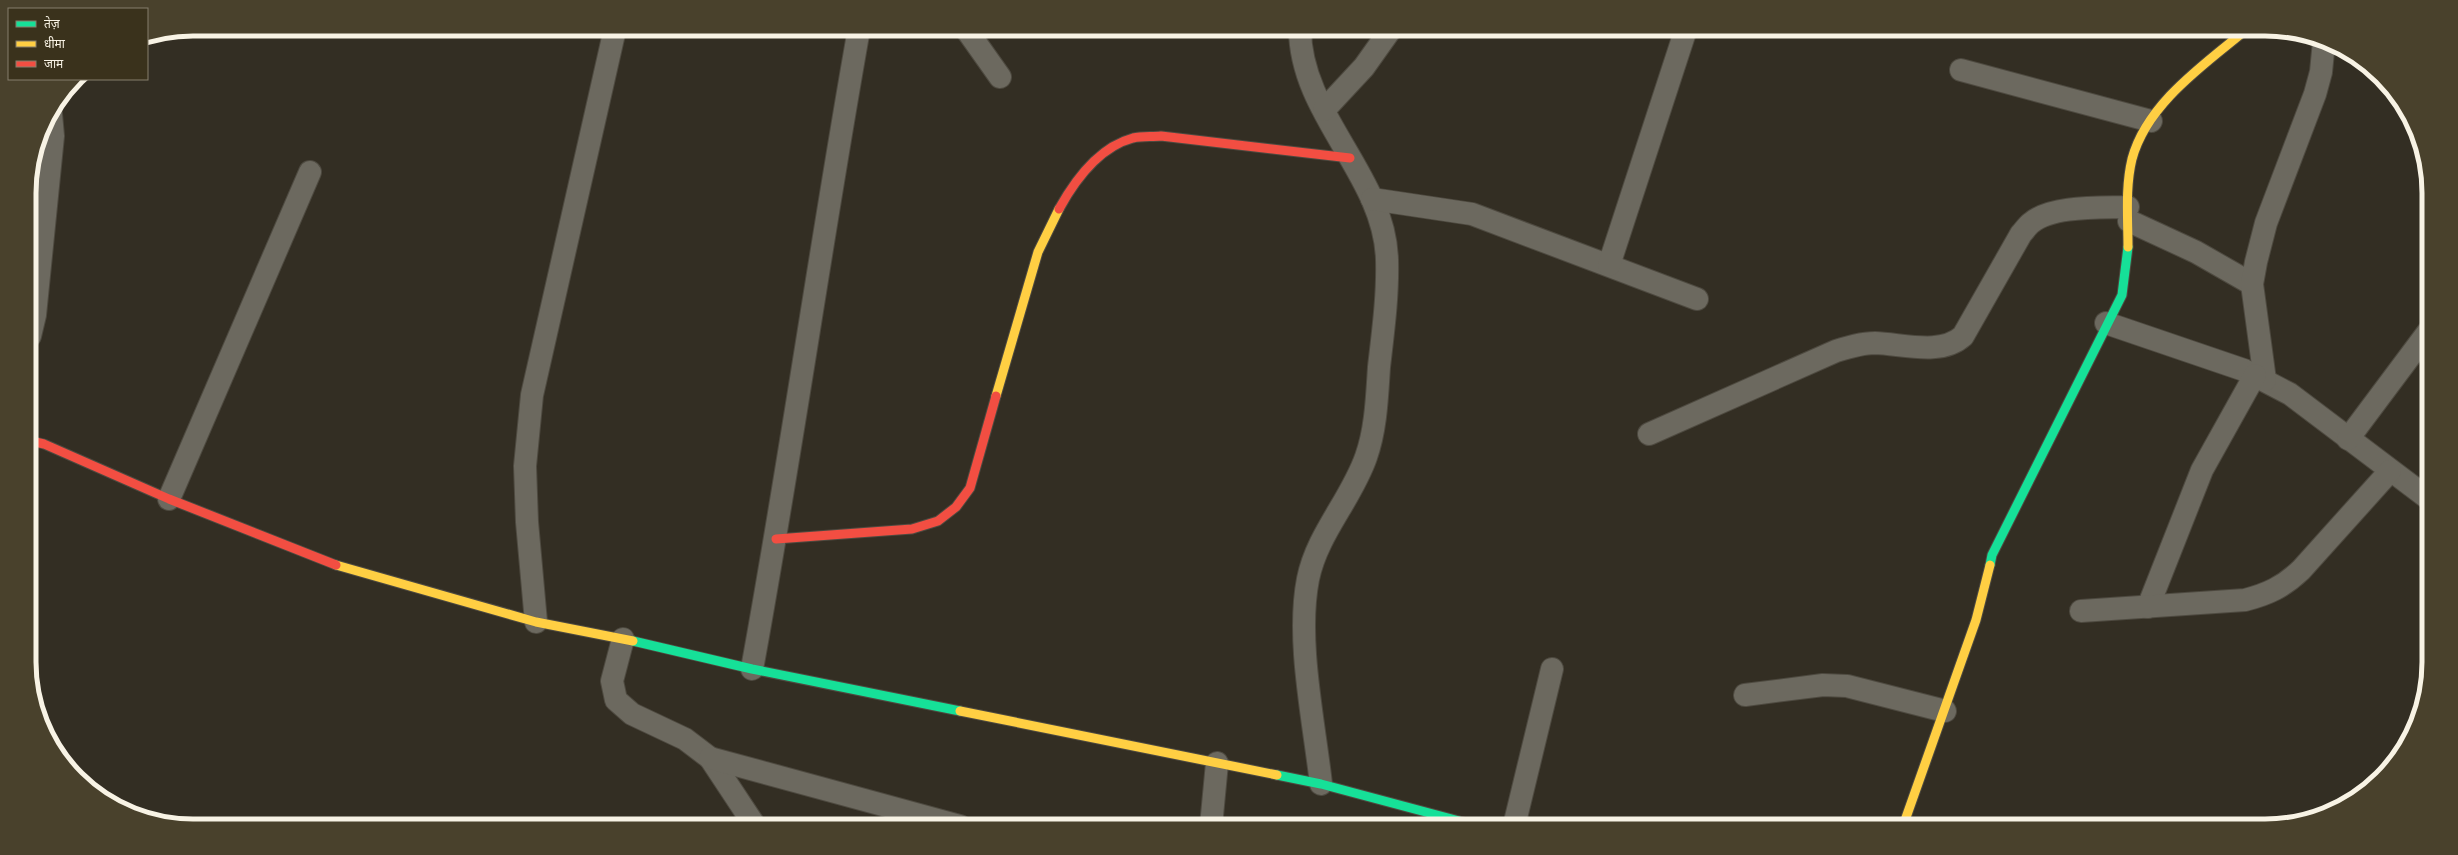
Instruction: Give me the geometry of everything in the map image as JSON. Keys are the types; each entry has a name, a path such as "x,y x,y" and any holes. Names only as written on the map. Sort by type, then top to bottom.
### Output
{"main road":[{"path":"1906,819 1976,620 1992,556 2106,323 2122,295 2128,272 2128,183 2131,163 2151,121 2169,98 2239,36"},
{"path":"776,539 912,529 938,521 956,507 970,488 1038,252 1054,216 1070,188 1088,167 1109,150 1132,139 1161,136 1350,158"},
{"path":"36,443 44,444 169,499 347,569 536,622 623,639 752,669 1322,784 1452,819"}],"street":[{"path":"536,622 527,522 525,466 532,395 613,36"},
{"path":"752,669 776,539 836,155 858,36"},
{"path":"971,36 1000,77"},
{"path":"1301,36 1306,67 1316,95 1372,199 1383,230 1387,259 1386,298 1375,415 1366,456 1354,484 1320,543 1308,578 1303,612 1307,670 1322,784"},
{"path":"1324,110 1364,67 1387,36"},
{"path":"1609,265 1684,36"},
{"path":"2148,607 2202,470 2260,378 2252,284 2256,262 2266,223 2322,72 2324,47"},
{"path":"1961,70 2151,121"},
{"path":"36,297 52,144 51,125"},
{"path":"169,499 310,172"},
{"path":"1372,199 1472,214 1696,299"},
{"path":"1649,434 1855,345 1874,343 1936,347 1956,343 1963,336 2021,234 2032,222 2047,214 2065,211 2128,214 2252,284"},
{"path":"2106,323 2260,378 2290,394 2422,495"},
{"path":"2348,439 2422,340"},
{"path":"2081,611 2245,600 2269,594 2286,584 2301,570 2390,471"},
{"path":"623,639 612,682 616,700 632,714 686,739 710,758 750,819"},
{"path":"1516,819 1552,669"},
{"path":"1745,695 1823,685 1847,686 1945,711"},
{"path":"710,758 934,819"},
{"path":"1212,819 1218,763"}],"traffic: fast":[{"path":"1990,565 1992,555 2122,295 2128,247"},
{"path":"633,641 752,669 960,711"},
{"path":"1277,775 1321,784 1452,819"}],"traffic: slow":[{"path":"2128,247 2128,181 2132,159 2140,139 2150,120 2179,86 2238,36"},
{"path":"996,396 1038,252 1059,209"},
{"path":"336,565 536,622 633,641"},
{"path":"1905,819 1976,620 1990,565"},
{"path":"960,711 1277,775"}],"traffic: jam":[{"path":"1059,209 1080,176 1089,166 1109,149 1121,142 1136,137 1161,136 1350,158"},
{"path":"776,539 912,529 938,521 956,507 970,488 996,396"},
{"path":"36,442 44,444 169,499 336,565"}]}
